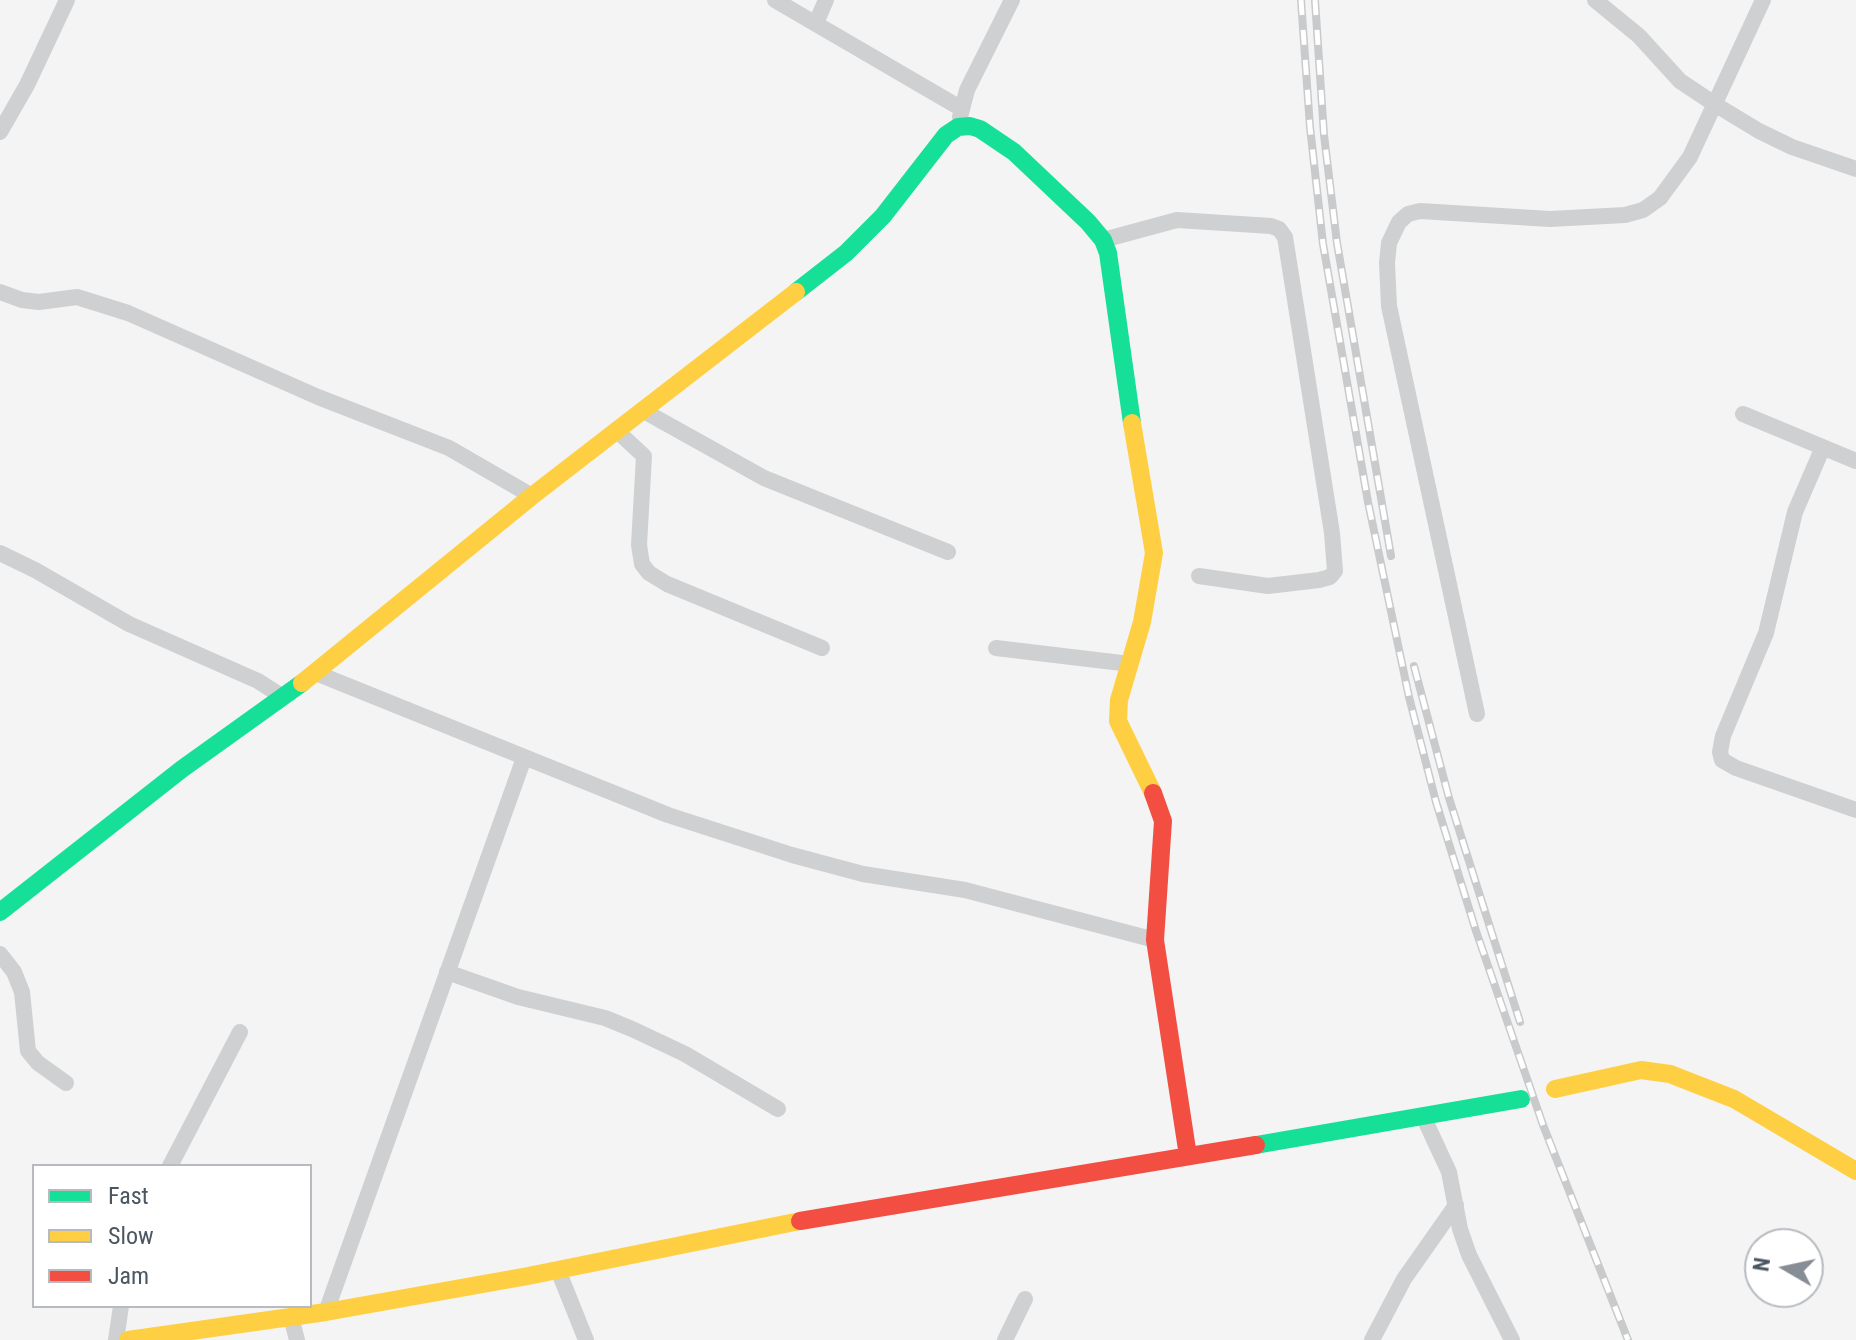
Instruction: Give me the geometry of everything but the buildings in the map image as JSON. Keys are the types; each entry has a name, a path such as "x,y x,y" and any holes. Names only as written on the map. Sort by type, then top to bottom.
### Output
{"street":[{"path":"0,132 27,85 67,0"},
{"path":"775,0 816,23 1014,152 1103,240 1111,268 1136,453 1154,553 1142,622 1117,707 1118,721 1154,794 1163,821 1155,940 1188,1156"},
{"path":"816,23 826,0"},
{"path":"4,902 316,673 532,496 846,253 883,216 960,118 967,90 1012,0"},
{"path":"1595,0 1639,36 1680,81 1716,105 1792,147 1856,169"},
{"path":"1477,714 1389,306 1389,243 1399,222 1408,214 1420,211 1550,219 1625,215 1643,210 1660,198 1690,157 1763,0"},
{"path":"1103,240 1177,220 1271,226 1279,229 1285,237 1332,533 1335,571 1330,577 1319,580 1268,586 1199,576"},
{"path":"0,292 39,302 77,297 128,313 318,397 449,448 532,496"},
{"path":"642,410 764,478 948,552"},
{"path":"1743,414 1856,461"},
{"path":"616,430 644,456 639,545 642,564 649,573 667,584 822,648"},
{"path":"1823,447 1795,512 1766,633 1723,736 1720,752 1722,760 1736,768 1856,810"},
{"path":"0,553 129,624 258,681 283,697"},
{"path":"996,648 1130,664"},
{"path":"316,673 668,815 792,855 863,874 965,890 1155,940"},
{"path":"326,1312 524,758"},
{"path":"0,954 14,972 22,992 28,1051 38,1063 66,1083"},
{"path":"447,972 518,997 605,1018 632,1029 685,1054 778,1109"},
{"path":"171,1164 240,1032"},
{"path":"1555,1089 1641,1070 1670,1074 1734,1099 1856,1171"},
{"path":"128,1340 326,1312 558,1270 854,1210 1521,1099"},
{"path":"1423,1116 1444,1158 1469,1255 1512,1340"},
{"path":"1372,1340 1404,1279 1456,1205"},
{"path":"558,1270 586,1340"},
{"path":"1005,1340 1025,1299"},
{"path":"116,1340 121,1308"},
{"path":"291,1317 297,1340"}],"railway":[{"path":"1301,0 1310,127 1323,244 1368,502 1409,697 1436,802 1476,931 1543,1125 1628,1340"},
{"path":"1315,0 1324,135 1337,243 1391,556"},
{"path":"1414,666 1449,798 1520,1022"}],"traffic: fast":[{"path":"796,292 846,253 883,216 946,135 958,127 980,129 1014,152 1103,240 1108,253 1132,423"},
{"path":"0,912 182,769 302,683"},
{"path":"1256,1145 1521,1099"}],"traffic: slow":[{"path":"302,683 532,496 796,292"},
{"path":"1132,423 1154,553 1142,622 1119,700 1118,721 1153,793"},
{"path":"1555,1089 1641,1070 1670,1074 1734,1099 1856,1171"},
{"path":"128,1340 326,1312 528,1276 800,1221"}],"traffic: jam":[{"path":"1153,793 1163,821 1155,940 1188,1156"},
{"path":"800,1221 1256,1145"}]}
